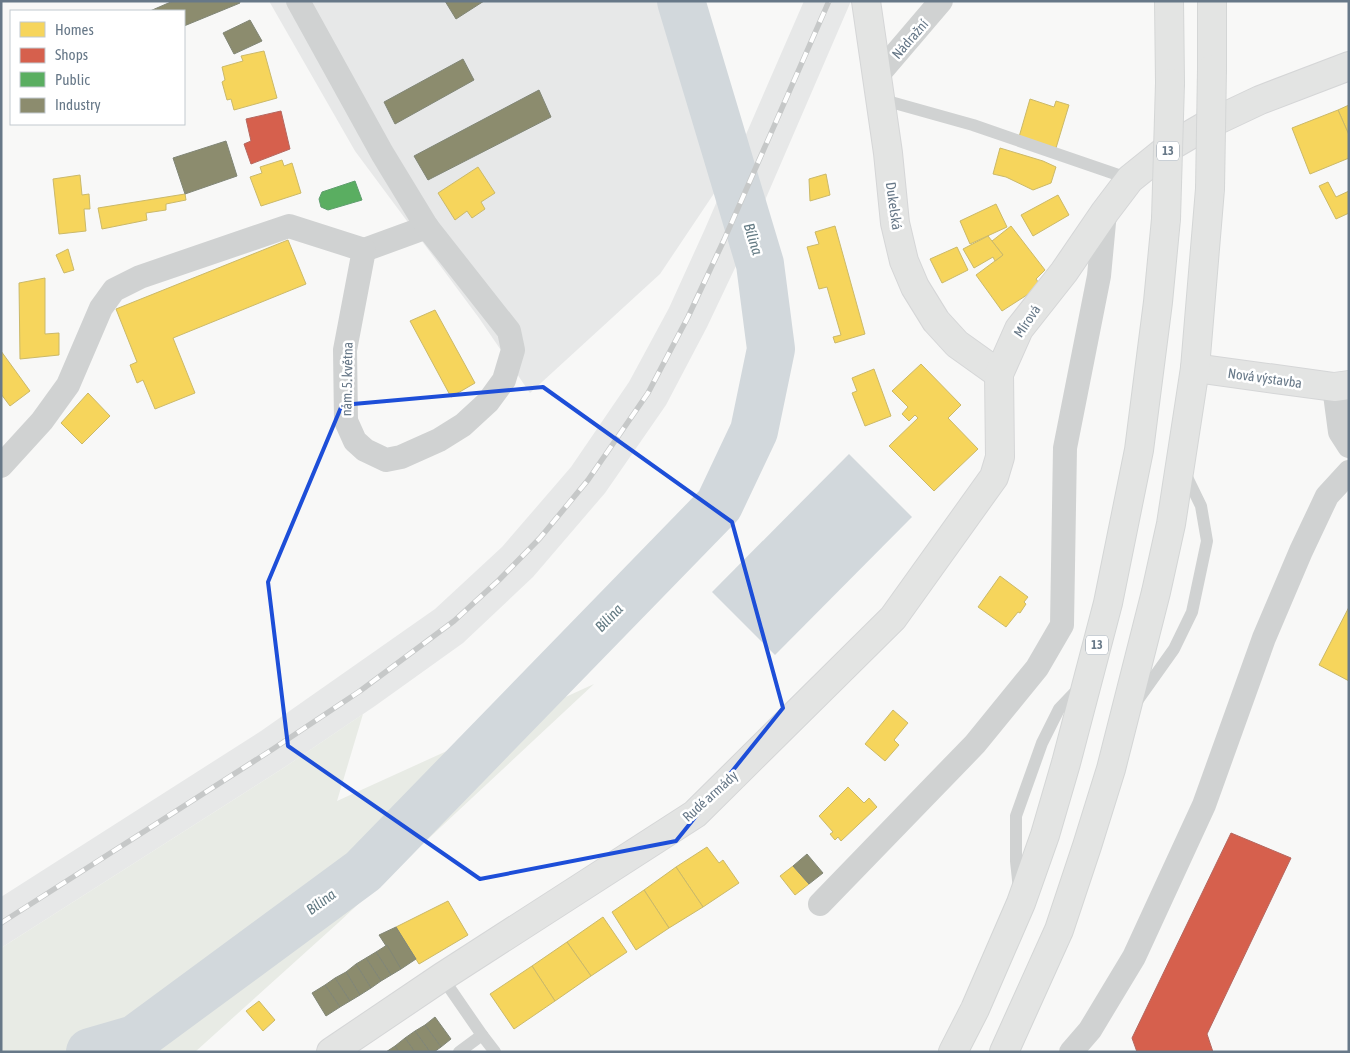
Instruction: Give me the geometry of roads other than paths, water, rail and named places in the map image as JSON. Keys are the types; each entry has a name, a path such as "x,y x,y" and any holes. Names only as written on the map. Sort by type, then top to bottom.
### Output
{"main road":[{"name":"Dukelská","path":"866,1 879,88 895,223 904,261 915,287 936,321 957,344 999,374"},
{"name":"13","path":"953,1052 975,1009 1021,903 1045,835 1108,603 1139,450 1166,219 1170,83 1169,1"},
{"path":"1004,1052 1059,930 1100,804 1156,592 1171,524 1196,368 1210,189 1212,1"},
{"name":"Mírová","path":"994,477 1000,457 999,374 1019,329 1064,272 1130,179 1170,146 1207,125 1260,100 1349,66"},
{"name":"Nová výstavba","path":"1196,368 1341,386"},
{"name":"Rudé armády","path":"331,1052 442,977 695,814 893,618 994,477"}],"street":[{"name":"nám. 5. května","path":"298,1 382,153 427,227 509,330 513,350 504,380 488,402 463,425 439,440 401,457 386,460 365,450 355,441 346,421 345,350 364,250"},
{"name":"Nádražní","path":"879,88 942,1"},
{"path":"820,904 975,744 1037,668 1062,625 1065,448 1099,276 1105,212"},
{"path":"1,466 42,421 68,385 101,308 114,290 140,278 288,226 364,250 427,227"},
{"name":"Nová výstavba","path":"1341,386 1340,432 1349,446"},
{"path":"1071,1052 1090,1030 1134,957 1204,804 1264,638 1300,551 1327,496 1349,472"}],"lane":[{"path":"879,88 973,125 1130,179"},
{"path":"1123,719 1174,649 1192,612 1207,541 1201,506 1180,465"},
{"path":"442,977 495,1052"},
{"path":"459,1052 482,1036"}],"waterway":[{"name":"Bílina","path":"90,1052 135,1039 363,871 719,505 754,431 771,349 760,264 681,1"}],"railway":[{"path":"1,923 360,691 454,621 499,580 540,538 588,480 648,393 688,317 724,240 829,1"}]}
